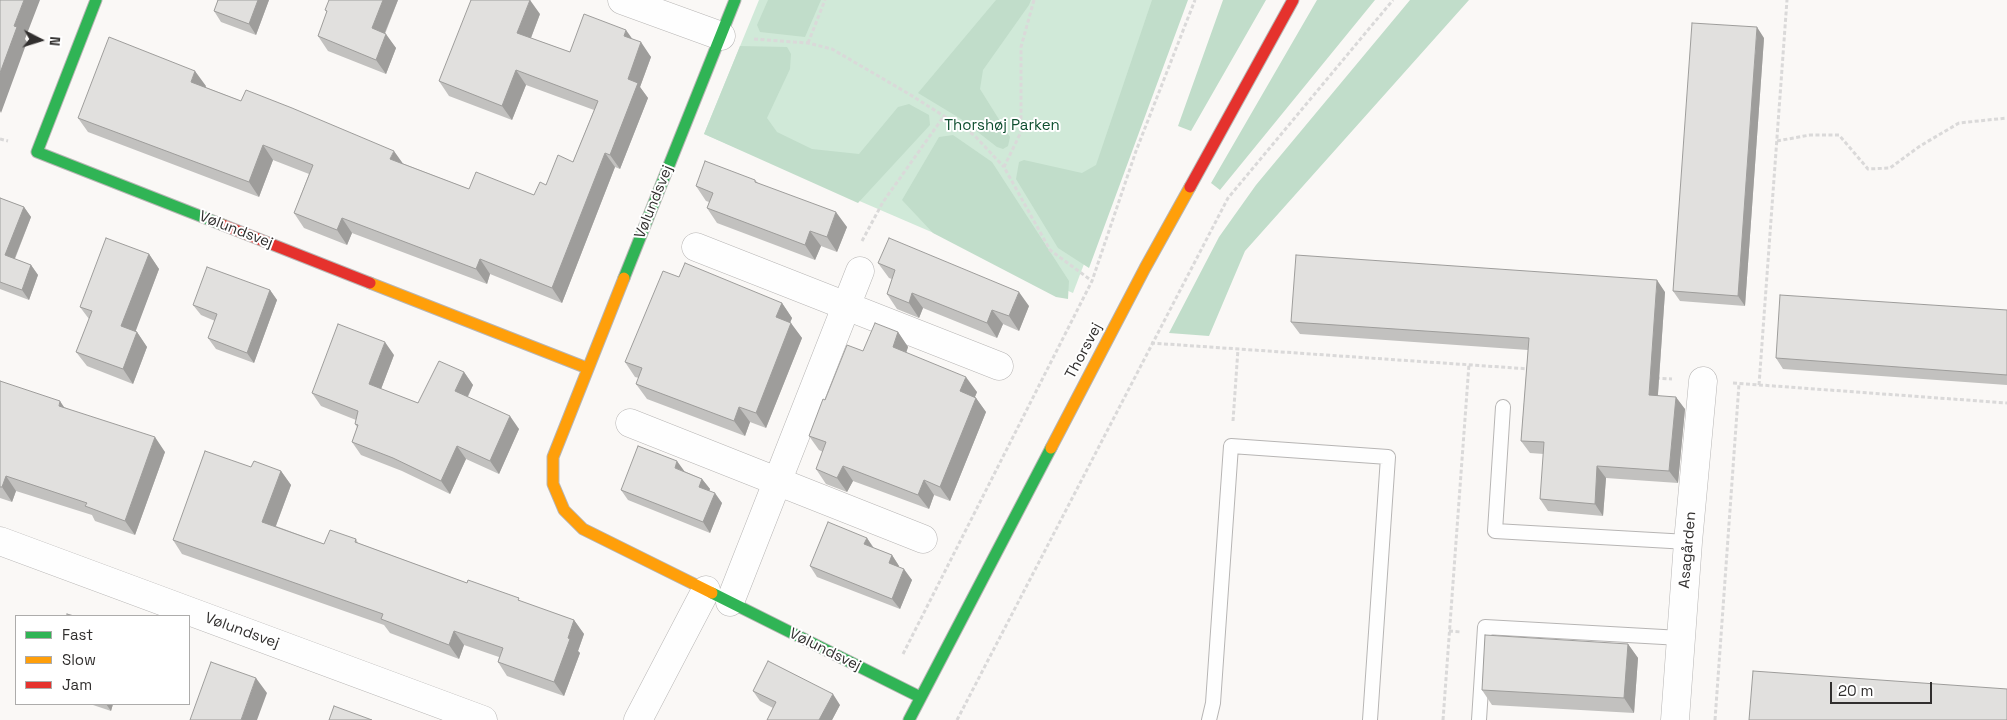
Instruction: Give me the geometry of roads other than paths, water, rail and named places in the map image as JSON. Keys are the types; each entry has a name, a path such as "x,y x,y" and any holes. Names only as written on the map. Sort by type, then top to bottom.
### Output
{"street":[{"name":"Vølundsvej","path":"96,0 37,152 587,368"},
{"path":"622,0 721,36"},
{"name":"Vølundsvej","path":"735,0 553,457 553,484 564,510 583,530 920,697"},
{"name":"Thorsvej","path":"909,720 1141,276 1292,0"},
{"path":"696,247 999,366"},
{"path":"638,720 718,596 778,482 860,271"},
{"name":"Asagården","path":"1675,720 1688,542 1703,381"},
{"path":"630,423 923,539"},
{"name":"Vølundsvej","path":"0,542 483,720"}],"lane":[{"path":"1503,407 1495,531 1688,542"},
{"path":"1209,720 1213,703 1231,446 1388,457 1370,720"},
{"path":"1479,720 1485,627 1681,638"}],"park label":[{"name":"Thorshøj Parken","path":"1002,126"}]}
